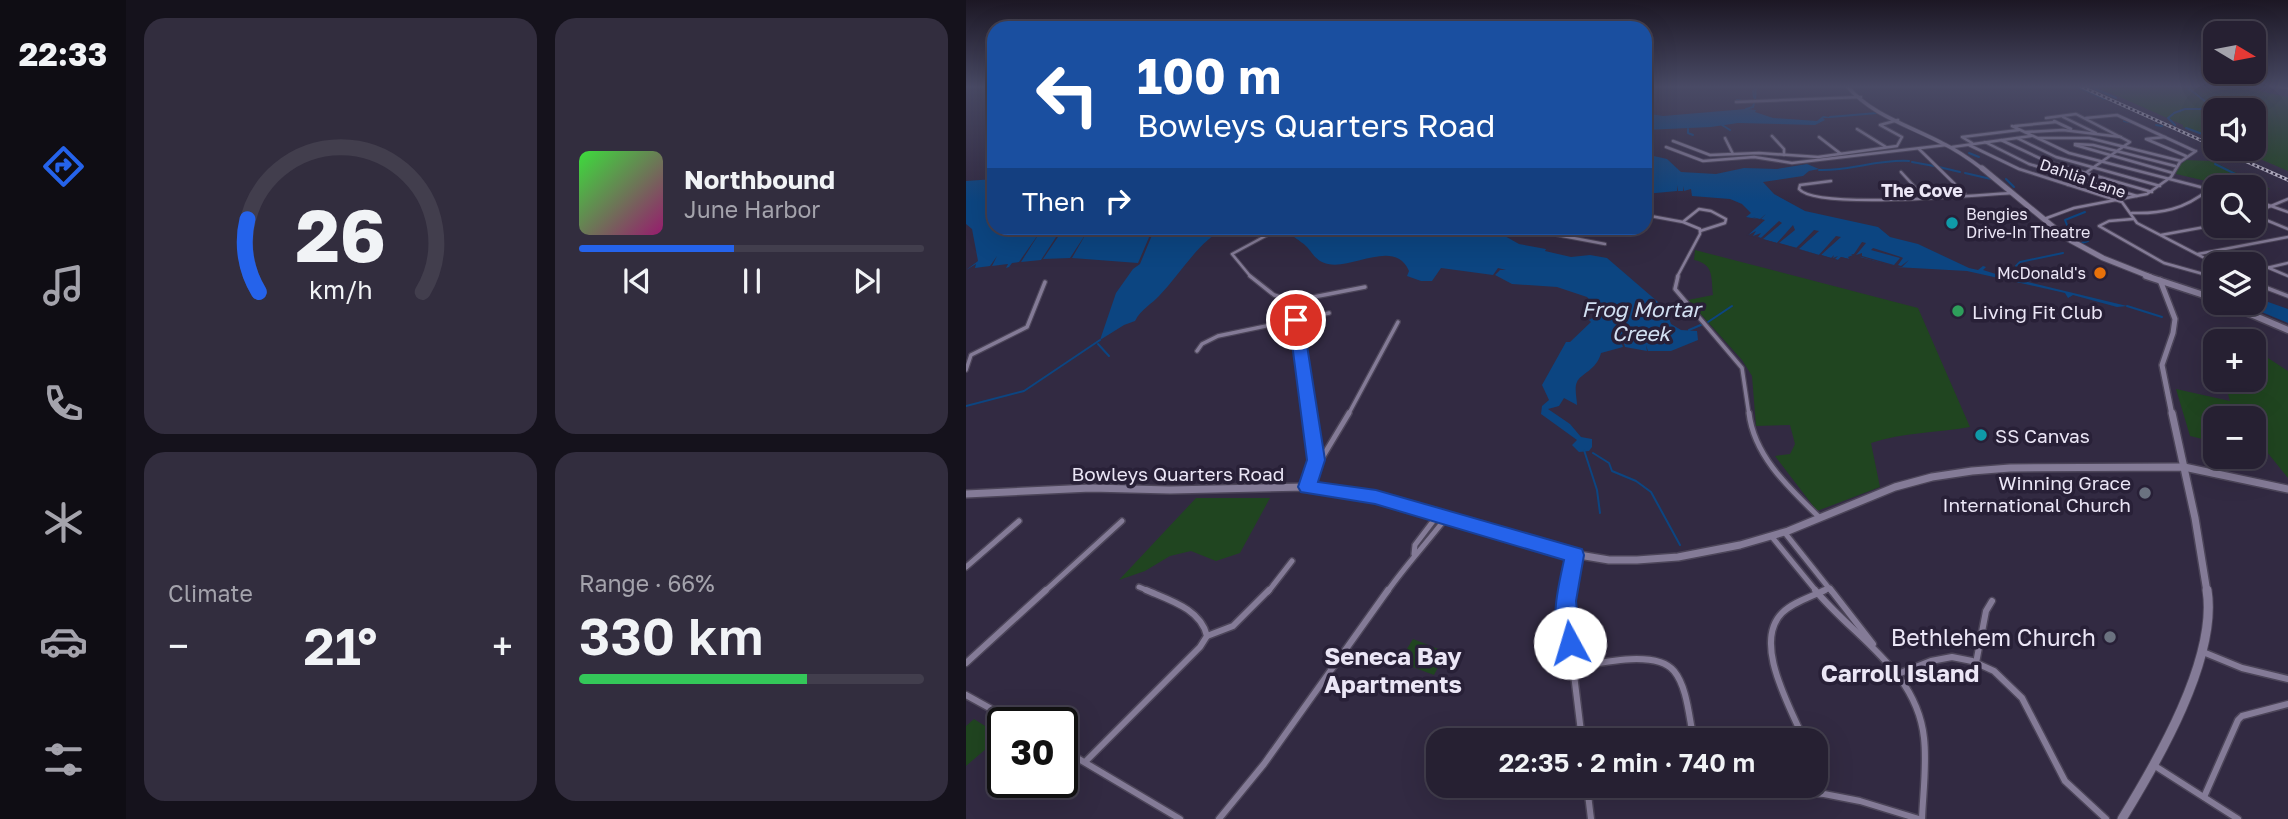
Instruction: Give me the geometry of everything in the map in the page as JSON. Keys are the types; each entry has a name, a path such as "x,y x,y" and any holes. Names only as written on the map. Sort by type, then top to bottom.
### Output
{"main road":[{"path":"1906,124 1949,146 2043,219 2090,251 2141,273 2203,295"},
{"path":"2164,289 2180,287"},
{"path":"2253,315 2288,330"}],"street":[{"path":"1673,141 1702,153 1818,157 1898,145 1903,137 1880,125 1883,124"},
{"path":"2032,124 2012,126 2069,153 2203,188"},
{"path":"2061,124 2075,131"},
{"path":"2077,124 2097,134"},
{"path":"2068,185 2130,142 2098,124"},
{"path":"2043,219 2074,208 2152,192 2169,180 2176,166 2186,156 2196,152 2138,124"},
{"path":"1857,130 1888,148"},
{"path":"1971,144 1962,138 2020,130"},
{"path":"2025,132 2075,131 2125,137"},
{"path":"1772,136 1784,150 1784,155"},
{"path":"1667,147 1703,162 1759,157 1792,163 2033,136"},
{"path":"1819,137 1842,154"},
{"path":"2038,138 2076,137 2181,161"},
{"path":"2166,137 2146,139 2164,149 2186,156"},
{"path":"1726,138 1732,154"},
{"path":"2017,138 2049,154 2161,186"},
{"path":"2001,140 2037,159 2152,192"},
{"path":"1985,142 2023,162 2138,197"},
{"name":"Dahlia Lane","path":"1971,144 2006,164 2117,200 2129,208 2133,219 2203,258"},
{"path":"2173,173 2111,157 2076,144 2176,166"},
{"path":"1918,149 1966,195"},
{"path":"1901,172 1924,197"},
{"path":"1831,181 1800,185 1798,189 1804,194 1836,201 2012,193"},
{"path":"2132,213 2154,214 2178,209 2193,203 2203,194"},
{"path":"2266,208 2288,199"},
{"path":"2266,204 2288,212"},
{"path":"1684,222 1699,209 1711,211 1726,219 1725,223 1700,231 1676,280 1675,289 1742,368 1747,379 1752,432 1782,477 1819,517"},
{"path":"1652,216 1684,222 1696,226 1700,231"},
{"path":"2133,219 2109,221 2099,227 2164,263 2203,274"},
{"path":"2266,219 2288,229"},
{"path":"2160,236 2203,228"},
{"path":"1266,235 1232,254 1262,289 1275,297 1293,301 1365,287"},
{"path":"1560,235 1605,244"},
{"path":"2197,255 2288,237"},
{"path":"2268,268 2288,263"},
{"path":"2268,268 2288,276"},
{"path":"2141,273 2164,289"},
{"path":"2122,819 2155,765 2203,652 2209,625 2209,604 2184,467 2162,370 2164,352 2175,320 2160,280"},
{"path":"966,370 971,355 1027,327 1045,282"},
{"path":"2266,288 2288,296"},
{"path":"1293,301 1312,428 1315,468"},
{"path":"1197,351 1202,344 1218,336 1329,313"},
{"path":"1307,487 1315,468 1338,433 1398,322"},
{"name":"Bowleys Quarters Road","path":"966,494 1091,488 1170,490 1307,487 1376,497 1575,555 1609,560 1662,558 1727,548 1784,532 1903,484 1972,471 2184,467 2288,489"},
{"path":"1219,819 1264,764 1414,554 1424,546 1441,518"},
{"path":"966,567 1019,521"},
{"path":"966,663 1122,521"},
{"path":"1784,532 1898,674 1917,706 1924,738 1920,819 1828,793"},
{"path":"1771,536 1818,594 1880,653"},
{"path":"1575,555 1565,601 1580,728"},
{"path":"1207,636 1217,635 1236,625 1292,561"},
{"path":"1085,762 1200,647 1207,636 1205,624 1198,615 1139,587"},
{"path":"1799,728 1773,663 1770,636 1781,613 1830,588"},
{"path":"1976,663 1986,611 1992,601"},
{"path":"2203,652 2242,668 2288,679"},
{"path":"1898,674 1943,657 1958,657 1994,671 2015,689 2029,709 2065,781 2106,819"},
{"path":"1573,668 1634,660 1654,660 1666,664 1676,676 1691,728"},
{"path":"966,695 988,707"},
{"path":"2204,797 2238,720 2242,716 2288,704"},
{"path":"1078,758 1180,819"},
{"path":"2155,765 2238,819"},
{"path":"1588,798 1591,819"}],"green space":[{"path":"2181,124 2203,124 2203,134"},
{"path":"2266,124 2288,124 2288,171 2265,161"},
{"path":"2186,160 2212,161 2241,175 2203,175 2203,180 2176,174 2178,166"},
{"path":"1695,250 1918,308 1970,427 1871,443 1880,487 1817,511 1775,456 1790,454 1795,444 1790,425 1756,426 1752,376 1742,360 1688,300 1713,295 1710,272 1705,265 1694,260"},
{"path":"2266,350 2268,358 2288,371 2288,478 2266,452 2266,406 2203,406 2203,439 2190,436 2176,389 2230,401 2227,392 2266,392"},
{"path":"1196,498 1270,498 1240,553 1216,561 1191,551 1170,556 1145,571 1119,580"},
{"path":"1413,639 1446,652 1434,675 1399,662"},
{"path":"974,719 987,727 987,748 966,766 966,726"}],"water":[{"path":"1652,124 1730,124 1652,130"},
{"path":"1652,156 1667,159 1681,172 1716,174 1744,168 1777,169 1807,164 1819,169 1809,171 1803,176 1763,182 1774,194 1805,211 1878,227 1890,237 1918,244 1969,268 1978,270 1983,266 1986,267 1983,270 1999,275 2127,306 2117,307 2073,295 2068,298 2065,293 1967,271 1895,267 1902,259 1894,266 1855,255 1865,243 1849,259 1841,257 1838,260 1821,255 1837,237 1819,255 1798,249 1815,230 1796,248 1778,243 1795,226 1777,243 1762,239 1780,223 1761,238 1748,235 1764,220 1746,217 1751,213 1742,204 1730,199 1692,196 1691,189 1684,191 1683,186 1683,191 1678,191 1677,185 1677,191 1652,193"},
{"path":"987,180 987,235 1038,235 1019,262 1006,268 1008,264 992,266 997,256 990,266 975,268 976,264 966,270 978,261 972,229 966,224 966,181"},
{"path":"1038,235 1057,235 1041,260 1021,262"},
{"path":"1059,235 1085,235 1070,258 1043,259"},
{"path":"1085,235 1150,235 1138,263 1072,258"},
{"path":"1152,235 1214,235 1135,321 1100,340 1116,293 1133,269 1140,264"},
{"name":"Frog Mortar Creek","path":"1291,235 1503,235 1519,244 1571,257 1590,255 1607,258 1665,308 1671,324 1681,330 1697,331 1698,340 1671,351 1648,351 1646,345 1647,351 1625,347 1622,337 1619,337 1623,347 1601,353 1596,364 1577,382 1577,405 1564,398 1559,406 1548,409 1570,424 1581,437 1592,439 1589,451 1579,452 1572,445 1577,440 1541,414 1542,406 1549,400 1542,385 1566,342 1570,342 1591,322 1589,320 1601,313 1587,297 1557,287 1512,284 1495,275 1500,270 1506,270 1498,268 1493,275 1441,268 1432,281 1421,281 1407,276 1409,271 1402,261 1394,257 1372,257 1338,265 1328,264 1318,259"},
{"path":"2266,301 2288,309 2288,323 2266,314"}],"pier":[{"path":"1766,214 1761,219 1765,220 1748,235 1756,231 1753,236 1761,233 1758,237 1761,238 1779,221 1782,223 1763,239 1777,243 1793,225 1795,230 1779,243 1797,248 1814,230 1819,231 1799,249 1819,255 1836,236 1841,237 1821,255 1831,258 1838,256 1835,259 1838,260 1841,257 1849,259 1862,242 1866,243 1856,255 1862,253 1862,256 1894,265 1900,258 1871,250 1873,248 1903,258 1898,265 1901,266 1909,260 1902,267 1895,267 1855,255 1850,260 1842,258 1840,261 1746,235 1762,221 1752,217 1760,219"}],"waterway":[{"path":"1722,125 1730,130"},
{"path":"2156,125 2162,126"},
{"path":"2186,128 2203,134"},
{"path":"1688,129 1688,133 1693,135"},
{"path":"1969,153 1979,157"},
{"path":"1819,170 1909,161"},
{"path":"1912,162 1934,166"},
{"path":"2215,164 2237,175"},
{"path":"1939,167 1960,172"},
{"path":"1965,173 1991,179"},
{"path":"2006,179 2014,187"},
{"path":"2082,243 2088,241 2067,225 2065,220 2085,212"},
{"path":"2016,266 2020,262 2063,253"},
{"path":"2014,278 2020,273"},
{"path":"1708,322 1732,306"},
{"name":"Frog Mortar Creek","path":"2127,306 2162,317"},
{"path":"1689,330 1703,324"},
{"path":"966,406 1024,391 1100,340"},
{"path":"1098,344 1109,356"},
{"path":"1584,450 1597,490 1600,513"},
{"path":"1593,453 1609,463 1612,471 1636,481 1651,492 1680,545"}],"railway":[{"path":"2165,124 2203,141"},
{"path":"2245,161 2288,180"}],"place":[{"name":"Bengies Drive-In Theatre","path":"1952,223"},
{"name":"McDonald's","path":"2100,273"},
{"name":"Living Fit Club","path":"1958,311"},
{"name":"SS Canvas","path":"1981,435"},
{"name":"Winning Grace International Church","path":"2145,493"},
{"name":"Bethlehem Church","path":"2110,637"}],"district":[{"name":"The Cove","path":"1922,190"},
{"name":"Seneca Bay Apartments","path":"1393,669"},
{"name":"Carroll Island","path":"1900,672"}],"route":[{"path":"1296,320 1316,460 1307,487 1376,497 1502,536 1575,555 1565,601 1570,643"}]}
